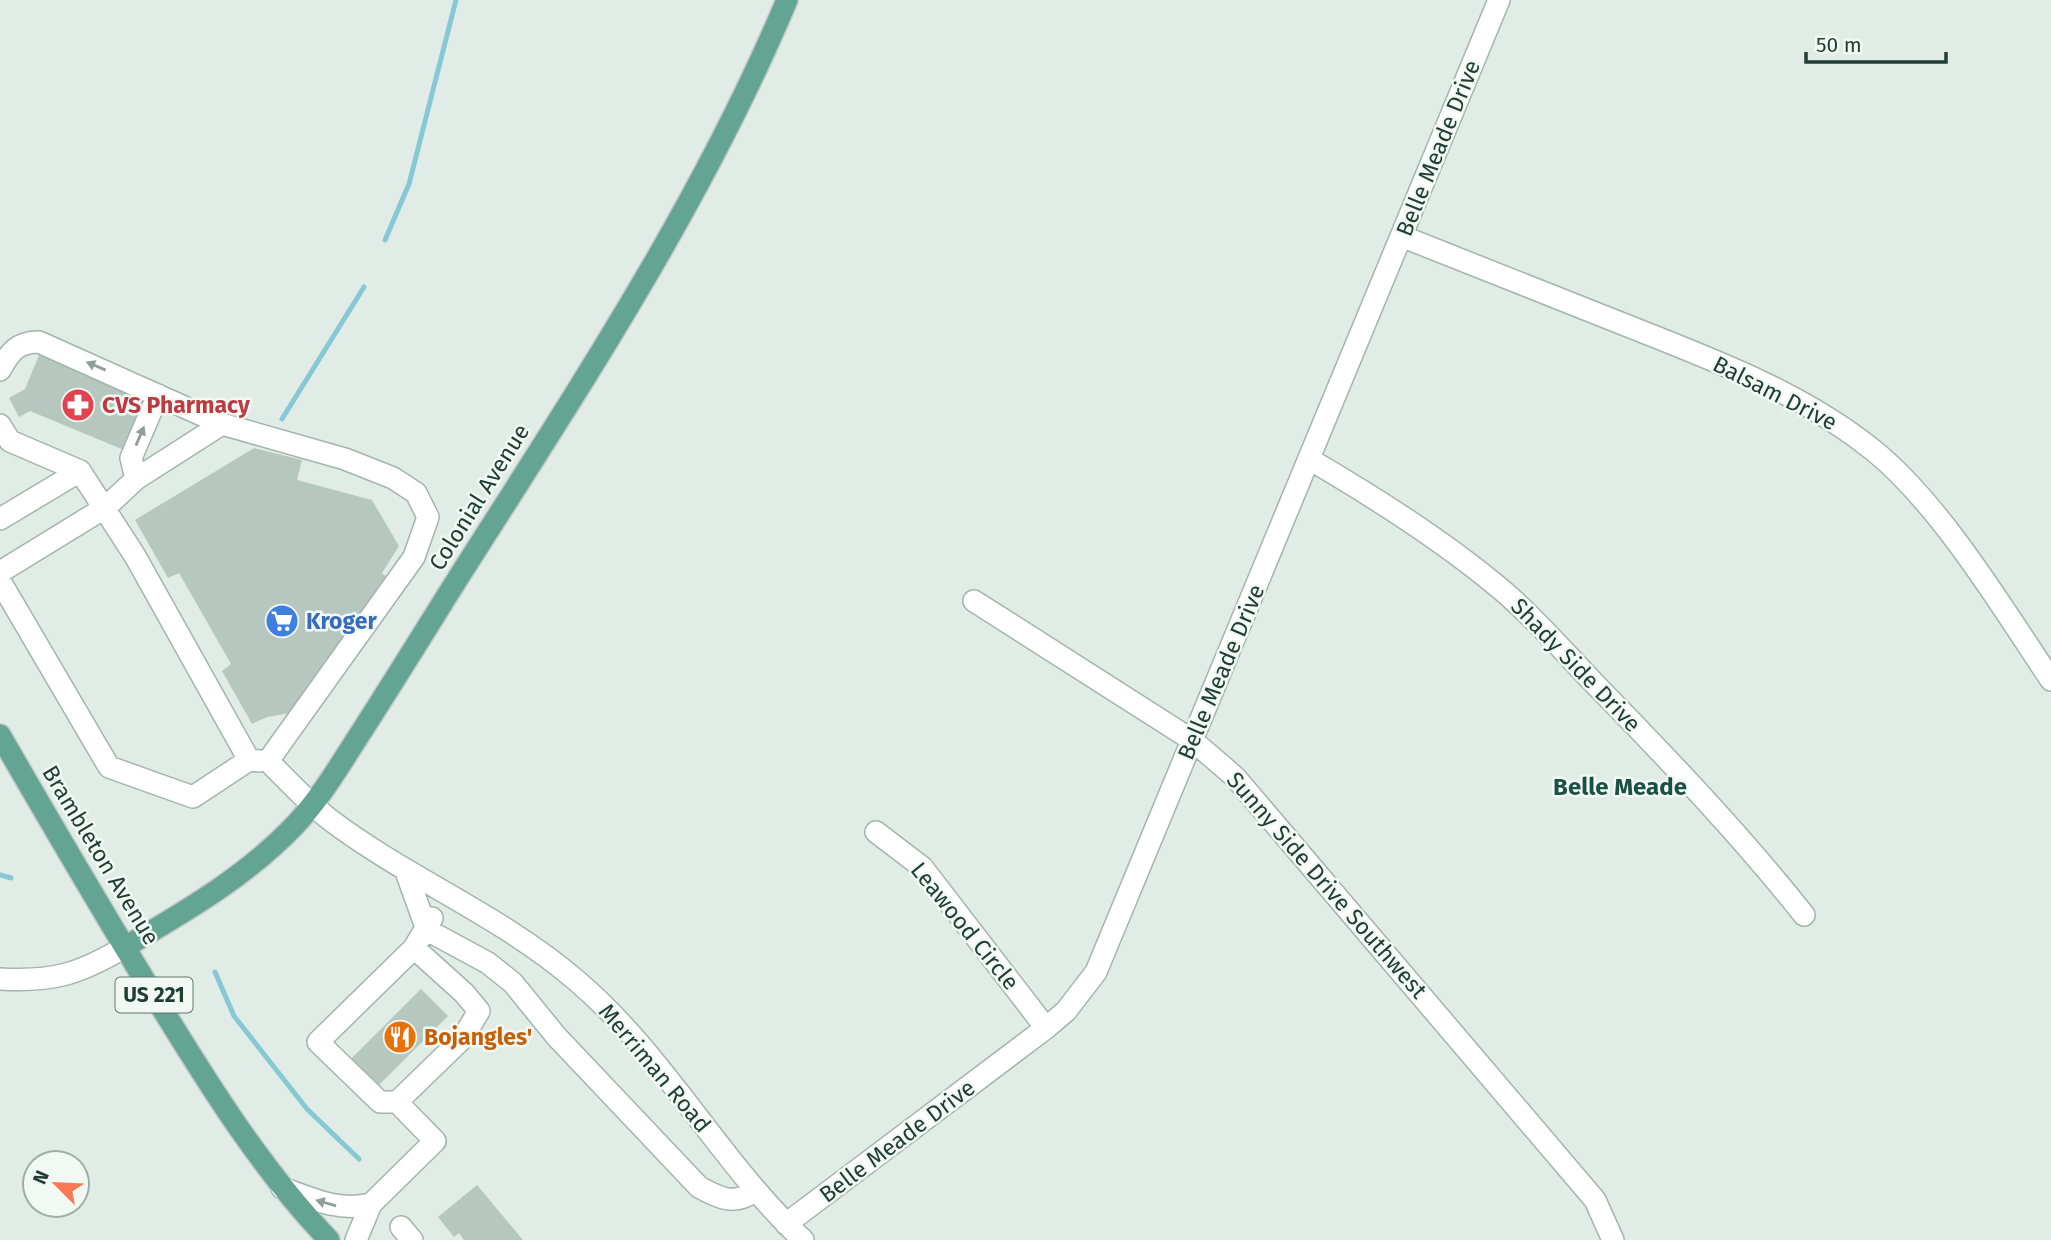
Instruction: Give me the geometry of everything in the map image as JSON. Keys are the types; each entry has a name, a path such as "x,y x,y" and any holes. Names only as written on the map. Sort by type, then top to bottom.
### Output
{"main road":[{"name":"Colonial Avenue","path":"125,947 243,873 269,851 312,805 391,686 593,366 673,231 755,76 787,0"},
{"name":"Brambleton Avenue","path":"0,735 220,1101 282,1188 329,1240"}],"street":[{"name":"Belle Meade Drive","path":"786,1224 1066,1012 1096,972 1499,0"},
{"name":"Balsam Drive","path":"1401,236 1714,361 1797,400 1837,424 1874,451 1937,519 1989,588 2051,680"},
{"path":"0,370 9,353 18,345 39,342 222,424 345,459 393,478 416,494 428,517 414,557 258,761 193,797 109,767 0,581"},
{"path":"136,480 131,458 158,395"},
{"path":"0,572 106,507 136,480 222,424"},
{"path":"0,425 10,441 80,471"},
{"name":"Shady Side Drive","path":"1310,459 1356,486 1477,569 1506,594 1636,726 1768,869 1804,915"},
{"name":"Merriman Road","path":"80,471 106,507 258,761 312,805 405,869 539,951 609,1009 656,1062 755,1191 803,1240"},
{"path":"0,519 80,471"},
{"name":"Sunny Side Drive Southwest","path":"974,601 1192,740 1236,777 1595,1200 1613,1240"},
{"name":"Leawood Circle","path":"876,832 922,867 1046,1028"},
{"path":"405,869 427,930 488,963 513,983 556,1036 699,1187 722,1200 743,1200 755,1191"},
{"path":"414,948 464,993 479,1011 462,1039 397,1102 380,1102 318,1042 414,948 427,930 434,908 433,885"},
{"path":"0,979 35,981 61,978 90,968 125,947"},
{"path":"356,1240 371,1204 435,1141 397,1102"},
{"path":"282,1188 331,1206 353,1208 371,1204"}],"building":[{"name":"CVS Pharmacy","path":"39,355 146,398 124,450 30,411 19,417 9,398 25,389"},
{"name":"Kroger","path":"254,448 302,460 297,480 372,500 399,546 382,573 388,578 296,712 267,717 252,724 222,671 231,664 179,573 168,578 135,520"},
{"name":"Bojangles'","path":"421,989 448,1016 378,1086 351,1059"},
{"path":"477,1185 523,1240 464,1240 459,1233 454,1237 438,1217"}],"waterway":[{"path":"385,240 409,184 456,0"},
{"path":"282,419 364,287"},
{"path":"0,875 11,878"},
{"path":"215,972 234,1016 307,1109 359,1159"}],"place":[{"name":"CVS Pharmacy","path":"78,405"},
{"name":"Kroger","path":"282,621"},
{"name":"Bojangles'","path":"400,1037"}],"district":[{"name":"Belle Meade","path":"1620,787"}]}
